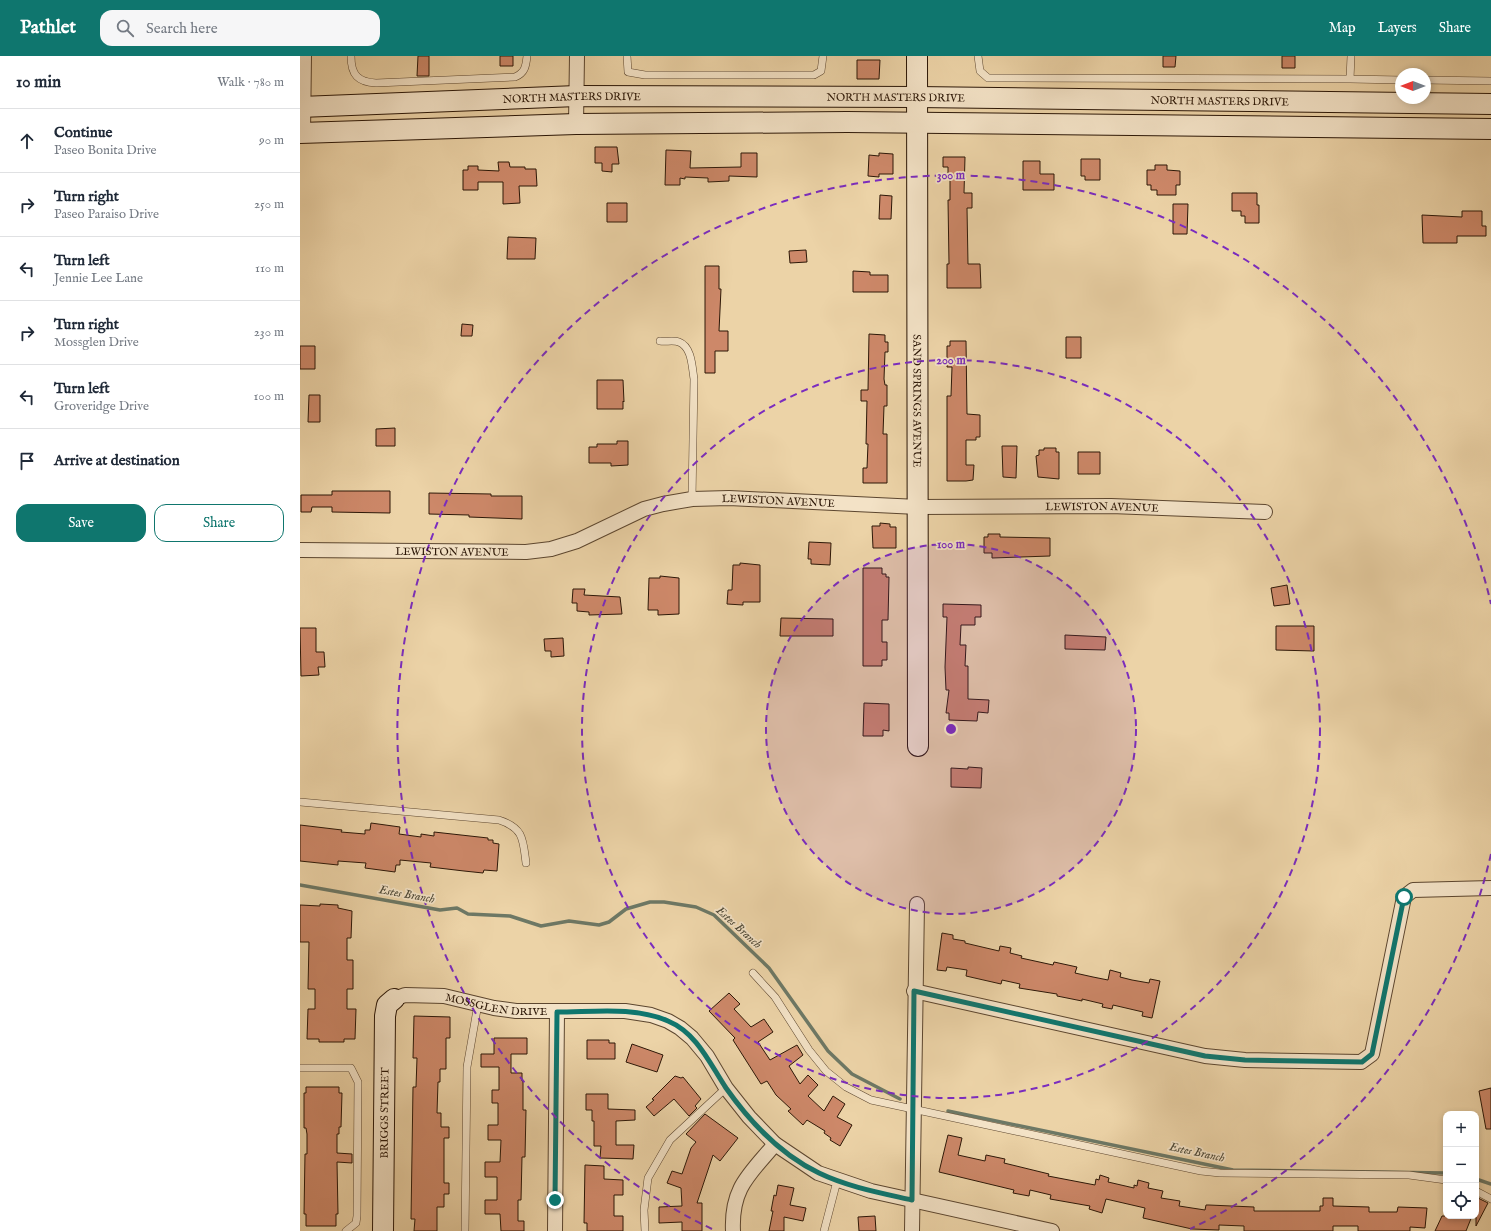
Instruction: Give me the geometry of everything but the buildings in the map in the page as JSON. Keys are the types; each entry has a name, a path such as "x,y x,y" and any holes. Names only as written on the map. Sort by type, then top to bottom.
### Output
{"main road":[{"name":"SAND SPRINGS AVENUE","path":"917,56 918,746"},
{"name":"NORTH MASTERS DRIVE","path":"302,107 577,96 917,97 1491,104"},
{"path":"1238,101 1238,127"},
{"path":"301,133 576,124 917,123 1491,129"},
{"name":"BRIGGS STREET","path":"383,1231 385,1016 387,1005 394,999"}],"street":[{"path":"301,133 304,56"},
{"path":"576,124 577,56"},
{"name":"LEWISTON AVENUE","path":"300,550 526,552 551,549 577,541 644,510 664,504 692,499 729,498 918,507 1111,506 1265,512"},
{"path":"914,991 1205,1056 1245,1060 1362,1062 1372,1054 1404,897 1413,890 1491,888"},
{"path":"912,1231 914,991 917,904"},
{"name":"MOSSGLEN DRIVE","path":"394,999 405,995 444,996 516,1011 625,1012 651,1015 668,1021 692,1038 707,1056 726,1088 748,1117 775,1144 818,1173 837,1181 871,1191 1052,1231"},
{"path":"555,1231 557,1012"},
{"path":"733,1231 733,1209 737,1193 742,1184 775,1144"}],"lane":[{"path":"351,56 352,69 355,75 365,82 376,83 515,77 521,74 525,67 527,56"},
{"path":"627,56 628,72 645,75 814,75 822,71 823,56"},
{"path":"978,56 980,71 988,78 1395,80"},
{"path":"1350,79 1351,56"},
{"path":"1431,80 1491,81"},
{"path":"660,341 678,342 685,347 692,362 694,379 692,499"},
{"path":"300,802 499,820 511,824 517,830 524,843 526,863"},
{"path":"753,973 774,997 809,1050 826,1071 846,1087 871,1100 1177,1167 1214,1172 1409,1175 1443,1180"},
{"path":"465,1231 467,1067 478,1004"},
{"path":"300,1068 352,1068 358,1082 357,1216 356,1223 346,1231"},
{"path":"645,1231 644,1210 648,1178 670,1140 726,1088"},
{"path":"824,1231 837,1181"},
{"path":"1479,1193 1491,1199"}],"waterway":[{"name":"Estes Branch","path":"300,885 440,910 457,908 468,914 510,916 541,926 569,921 599,925 609,922 626,909 650,902 664,902 696,907 714,915 769,968 828,1051 852,1074 900,1099"},
{"name":"Estes Branch","path":"948,1111 1233,1170 1443,1173"},
{"name":"Estes Branch","path":"1479,1180 1491,1184"}],"route":[{"path":"555,1200 557,1012 625,1012 651,1015 668,1021 680,1028 692,1038 707,1056 726,1088 748,1117 775,1144 794,1158 818,1173 837,1181 871,1191 912,1200 914,991 1205,1056 1245,1060 1362,1062 1372,1054 1404,897"}]}
